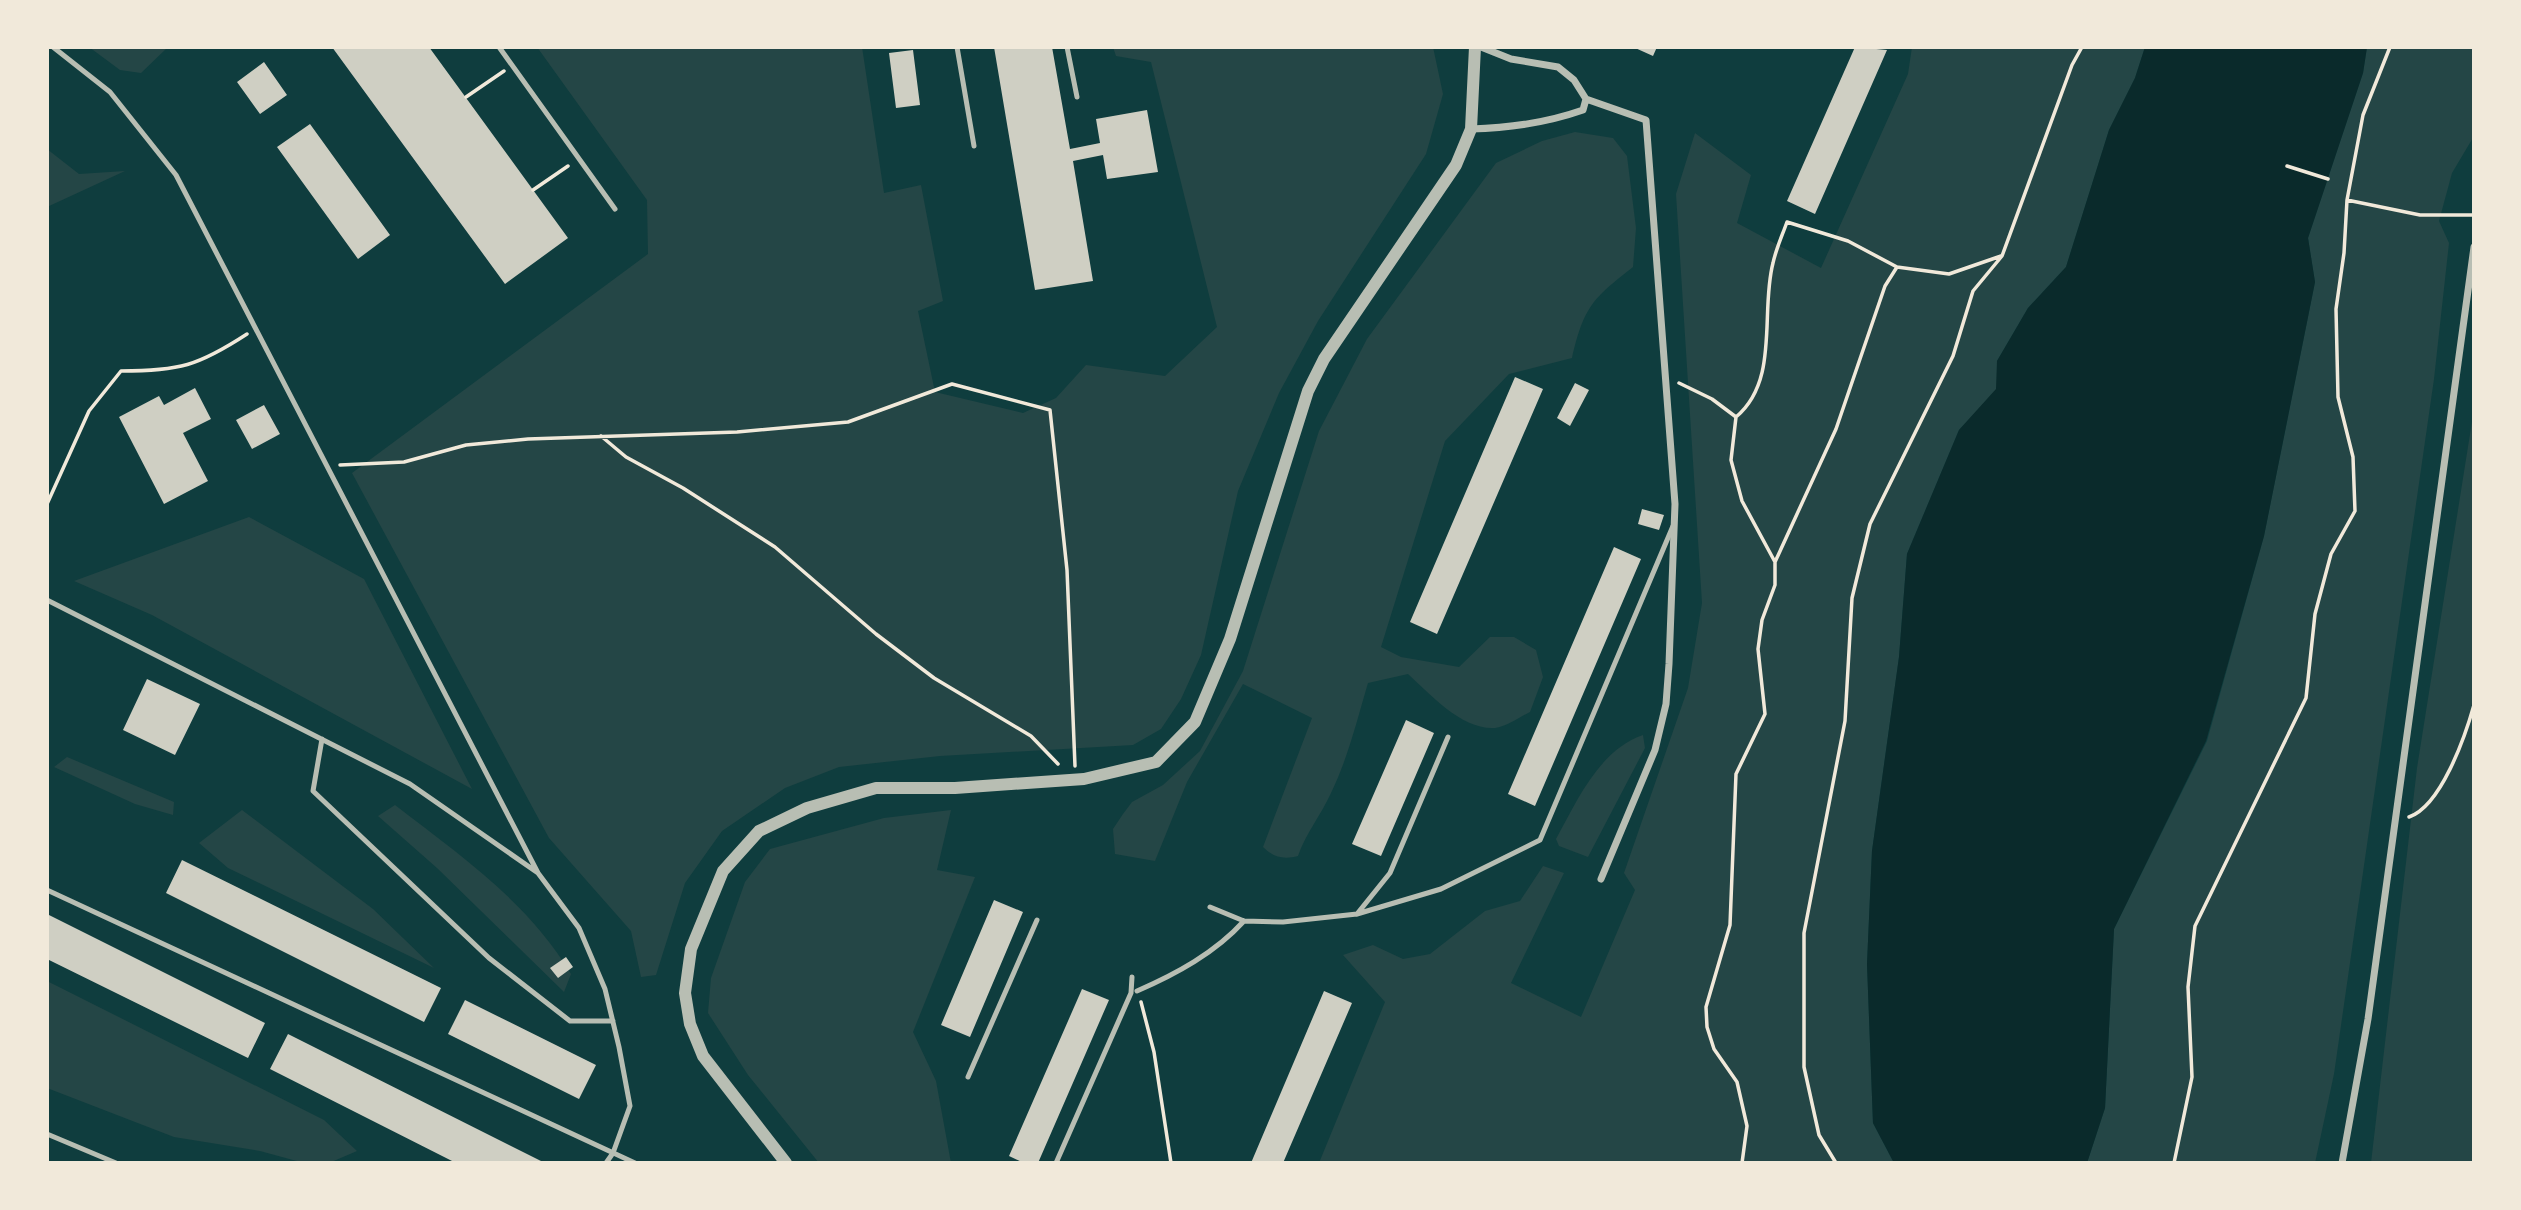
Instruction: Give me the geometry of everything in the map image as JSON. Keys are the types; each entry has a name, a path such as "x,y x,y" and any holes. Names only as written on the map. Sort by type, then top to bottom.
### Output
{"street":[{"path":"786,1163 702,1056 690,1024 685,993 691,949 723,871 759,831 807,808 876,788 955,788 1076,779 1156,762 1195,722 1230,639 1308,391 1324,359 1440,194 1471,129 1475,47"},
{"path":"1481,47 1511,59 1558,67 1574,80 1586,99 1646,120 1674,524 1665,704 1655,750 1601,878"},
{"path":"1471,129 1511,128 1552,120 1583,110 1586,99"},
{"path":"2342,1163 2368,1019 2474,247"}],"lane":[{"path":"53,47 110,92 176,175 538,873 579,928 605,989 630,1106 614,1153 606,1163"},
{"path":"499,47 615,209"},
{"path":"957,47 974,146"},
{"path":"1067,47 1077,97"},
{"path":"1210,907 1244,921 1283,922 1357,914 1441,889 1540,840 1674,524"},
{"path":"47,600 410,784 538,873"},
{"path":"1357,914 1390,873 1448,737"},
{"path":"322,739 313,791 489,958 570,1021 613,1021"},
{"path":"47,890 635,1163"},
{"path":"968,1077 1037,920"},
{"path":"1137,991 1168,977 1199,958 1231,936 1244,921"},
{"path":"1056,1163 1131,993 1132,977"},
{"path":"47,1133 116,1163"}],"path":[{"path":"1836,1163 1819,1135 1804,1067 1804,933 1845,721 1853,598 1870,524 1953,356 1973,291 2001,256 2072,65 2082,47"},
{"path":"2174,1163 2192,1077 2188,987 2195,926 2305,698 2315,614 2331,554 2355,511 2353,457 2338,384 2336,309 2344,253 2347,200 2363,115 2390,47"},
{"path":"466,97 512,66"},
{"path":"533,190 579,158"},
{"path":"2287,166 2328,179"},
{"path":"2347,200 2420,215 2474,215"},
{"path":"1775,562 1742,500 1731,460 1736,417 1749,405 1760,378 1772,265 1787,222 1848,241 1897,267 1950,274 2001,256"},
{"path":"1742,1163 1747,1126 1737,1082 1714,1049 1707,1027 1706,1007 1730,925 1736,774 1765,714 1758,649 1762,620 1775,585 1775,562 1836,429 1885,286 1897,267"},
{"path":"47,504 89,411 121,371 165,371 190,366 254,329"},
{"path":"1665,377 1712,398 1736,417"},
{"path":"325,464 404,462 466,445 601,436 737,432 848,422 952,384 1050,410 1067,570 1076,779"},
{"path":"601,436 626,457 683,488 775,547 816,579 876,634 934,678 1031,736 1076,779"},
{"path":"2394,822 2422,813 2460,751 2474,705"},
{"path":"1137,991 1154,1052 1171,1163"}],"shaded area":[{"path":"89,47 168,47 141,73 120,70"},
{"path":"537,47 862,47 884,193 921,185 943,301 918,311 935,392 1023,413 1056,398 1086,365 1165,376 1217,327 1151,62 1116,56 1113,47 1433,47 1443,94 1426,154 1318,321 1279,393 1238,491 1201,655 1181,699 1161,729 1133,745 940,756 839,767 785,788 722,831 685,883 656,975 641,977 631,931 549,838 352,473 648,254 647,200"},
{"path":"1912,47 2145,47 2135,78 2109,130 2066,267 2028,308 1997,361 1997,389 1959,430 1907,554 1899,657 1872,851 1867,964 1873,1123 1894,1163 1319,1163 1385,1002 1343,955 1373,945 1403,959 1430,954 1485,911 1520,901 1543,866 1564,873 1511,983 1581,1017 1635,890 1624,873 1688,688 1702,603 1676,194 1695,133 1751,175 1737,223 1821,268 1908,74"},
{"path":"2145,47 2367,47 2363,73 2308,238 2315,282 2264,536 2206,741 2114,929 2105,1108 2087,1163 1894,1163 1873,1123 1867,964 1872,851 1899,657 1907,554 1959,430 1996,389 1997,361 2028,308 2066,267 2109,130 2135,78"},
{"path":"2367,47 2474,47 2474,136 2452,173 2439,221 2449,243 2434,379 2334,1074 2315,1163 2087,1163 2105,1108 2114,929 2207,741 2264,536 2315,282 2308,238 2363,73"},
{"path":"1575,132 1613,138 1627,156 1636,228 1633,267 1592,305 1581,327 1572,358 1509,374 1445,441 1381,647 1401,657 1459,667 1490,637 1514,637 1536,650 1543,677 1530,712 1499,727 1483,727 1448,710 1408,674 1368,683 1347,753 1331,793 1298,856 1283,858 1263,847 1312,718 1243,684 1187,782 1155,861 1115,854 1113,829 1123,814 1132,802 1163,785 1200,751 1243,671 1319,431 1367,339 1496,163 1542,141"},
{"path":"47,149 79,174 125,171 47,207"},
{"path":"2474,409 2474,1163 2371,1163 2417,768"},
{"path":"249,517 364,579 472,789 152,615 74,581"},
{"path":"1643,735 1645,748 1588,857 1559,846 1556,839 1591,778 1614,752"},
{"path":"67,757 174,802 173,815 135,804 54,767"},
{"path":"395,805 492,882 535,924 571,974 564,992 437,868 378,816"},
{"path":"242,810 373,909 434,968 228,868 199,843"},
{"path":"951,810 937,870 975,877 913,1032 936,1081 951,1163 819,1163 748,1075 708,1013 711,978 745,882 770,849 884,818"},
{"path":"47,981 324,1120 357,1151 329,1163 304,1163 260,1151 174,1137 47,1088"}],"building":[{"path":"332,47 429,47 568,238 505,284"},
{"path":"994,47 1052,47 1070,149 1100,143 1096,119 1147,110 1158,172 1107,179 1103,155 1073,161 1093,281 1035,290"},
{"path":"1633,47 1657,47 1653,56"},
{"path":"1855,47 1887,50 1815,214 1787,201"},
{"path":"913,50 920,105 896,108 889,53"},
{"path":"264,62 287,95 260,114 237,82"},
{"path":"310,124 390,235 358,259 277,147"},
{"path":"1515,377 1543,389 1437,634 1410,622"},
{"path":"1575,383 1589,390 1570,426 1557,418"},
{"path":"195,388 211,419 183,433 208,481 164,504 119,417 159,396 164,405"},
{"path":"264,405 280,434 252,449 236,420"},
{"path":"1642,509 1664,515 1659,530 1638,524"},
{"path":"1614,547 1641,559 1535,806 1508,794"},
{"path":"147,679 200,704 175,755 123,730"},
{"path":"1406,720 1434,733 1381,856 1352,844"},
{"path":"182,860 441,988 424,1022 166,893"},
{"path":"994,900 1023,912 970,1037 941,1025"},
{"path":"47,914 265,1023 248,1058 47,959"},
{"path":"566,957 573,967 558,978 550,968"},
{"path":"1082,989 1109,1000 1038,1163 1024,1163 1009,1156"},
{"path":"1324,991 1352,1003 1283,1163 1251,1163"},
{"path":"465,1000 596,1065 579,1099 448,1034"},
{"path":"288,1034 545,1163 456,1163 270,1069"}]}
